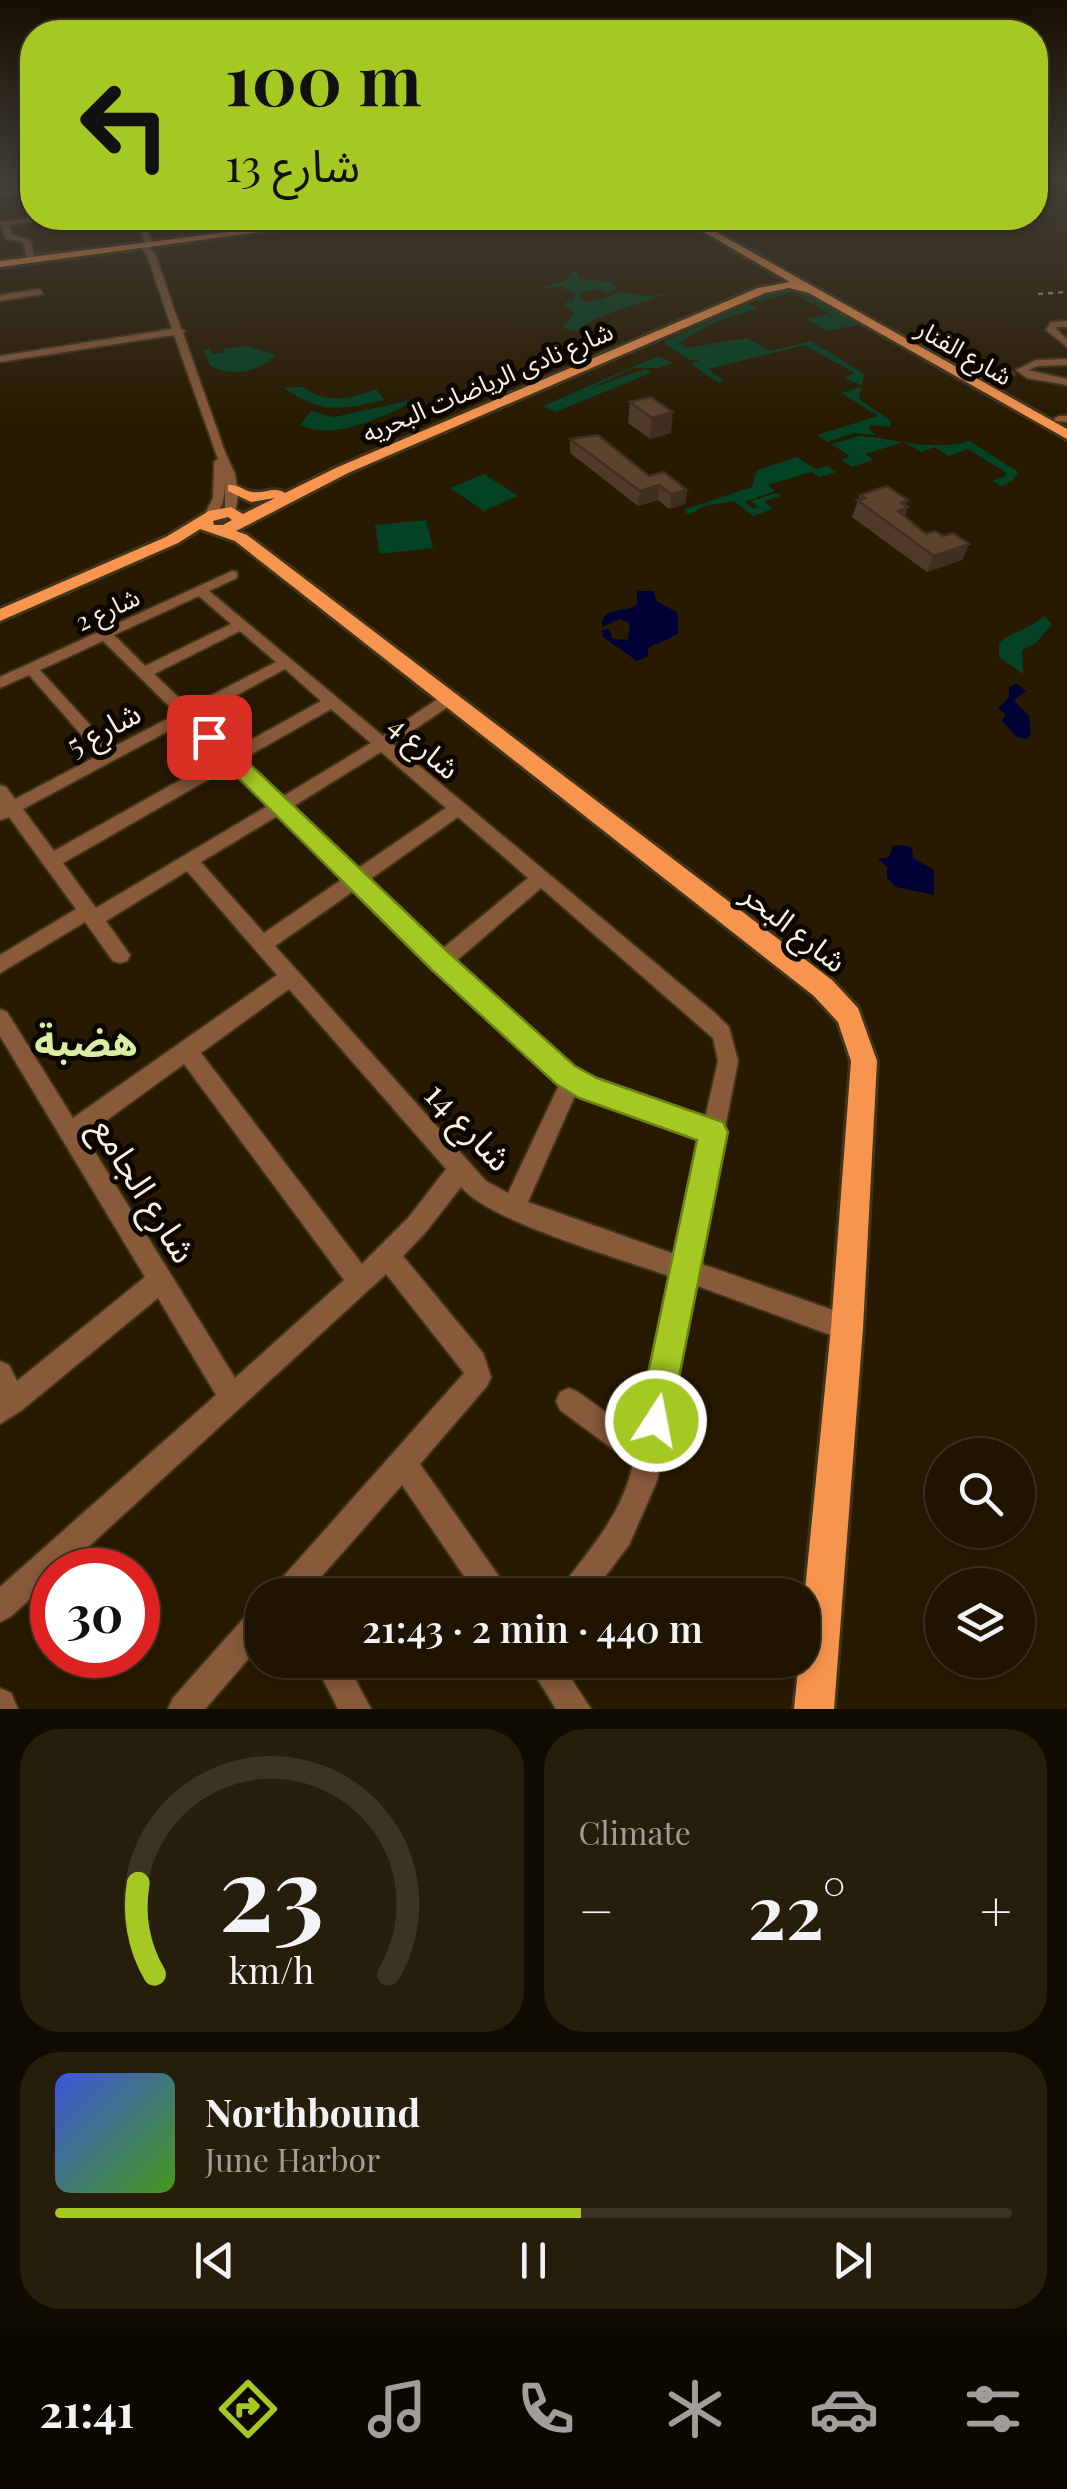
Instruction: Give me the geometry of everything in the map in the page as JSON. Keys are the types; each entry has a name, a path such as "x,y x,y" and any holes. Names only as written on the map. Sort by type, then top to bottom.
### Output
{"main road":[{"path":"762,290 772,277 765,263"},
{"name":"شارع الفنار","path":"766,263 1067,435"},
{"name":"شارع الفنار","path":"779,263 1064,421"},
{"name":"شارع نادى الرياضات البحريه","path":"0,616 226,523 762,290 789,285 815,291"},
{"name":"شارع نادى الرياضات البحريه","path":"226,523 342,470"},
{"path":"234,488 257,498 296,488"},
{"name":"شارع البحر","path":"226,523 452,704 823,988 849,1016 864,1061 814,1709"}],"street":[{"path":"155,263 220,452 230,469 234,488 226,523"},
{"path":"0,298 40,292"},
{"path":"1067,324 1053,325 1051,330 1067,344"},
{"path":"0,359 180,331"},
{"path":"1017,373 1032,364 1067,362"},
{"path":"984,377 1017,373 1067,382"},
{"path":"220,452 219,498 226,523"},
{"name":"شارع 2","path":"0,683 232,575"},
{"name":"شارع 4","path":"200,590 331,702 389,740 457,809 722,1034 728,1061 648,1459 628,1520 585,1578"},
{"path":"145,672 240,625"},
{"path":"104,634 441,962 572,1078 589,1089 713,1132"},
{"name":"شارع 5","path":"6,811 286,663"},
{"path":"31,668 109,756"},
{"path":"51,861 331,702"},
{"path":"0,965 190,861 389,740 416,730 452,704"},
{"path":"0,791 6,811 51,861 120,955"},
{"path":"263,944 457,809"},
{"name":"شارع 14","path":"190,861 478,1189 513,1208 846,1328"},
{"path":"441,962 539,879"},
{"path":"71,1133 290,977"},
{"name":"شارع الجامع","path":"0,1018 232,1398"},
{"path":"186,1050 361,1282"},
{"path":"513,1208 572,1078"},
{"path":"0,1607 361,1282 459,1171"},
{"path":"303,1578 476,1381 474,1362 387,1256"},
{"path":"0,1374 6,1406 161,1280"},
{"path":"569,1401 648,1459"},
{"path":"404,1463 484,1578"},
{"path":"184,1709 245,1640"},
{"path":"338,1678 354,1709"},
{"path":"553,1678 575,1709"}],"green space":[{"path":"575,269 580,279 610,282 618,288 608,293 598,289 579,293 580,300 596,301 620,292 665,294 604,316 577,331 562,328 574,314 563,303 573,301 575,293 562,287 531,289 563,282"},
{"path":"782,289 811,294 861,324 827,331 805,319 826,314 838,319 792,292 756,300"},
{"path":"749,303 758,308 716,322 679,342 687,348 747,338 769,351 811,341 864,374 862,385 844,378 855,373 804,345 708,369 724,381 719,383 691,364 700,360 689,360 663,342"},
{"path":"248,346 276,355 262,366 236,372 210,365 204,350 209,349 212,354"},
{"path":"658,356 673,363 658,368 633,368 589,389 645,369 653,372 555,412 543,406"},
{"path":"303,387 320,396 338,398 376,389 384,400 332,408 309,402 284,388"},
{"path":"861,387 859,399 890,420 891,427 870,425 869,430 876,435 854,433 827,442 817,435 878,416 841,393"},
{"path":"425,397 347,428 315,430 300,425 311,411 334,417"},
{"path":"860,436 904,442 865,454 873,460 852,467 841,460 850,456 831,444"},
{"path":"970,441 1018,472 1002,486 992,481 1006,476 1005,472 968,449 948,456 935,447 921,452 904,442 943,445"},
{"path":"797,457 815,469 827,466 837,472 820,477 811,472 768,485 775,491 744,502 754,509 758,507 751,501 777,493 781,496 764,501 773,509 753,516 734,501 704,506 689,515 683,510 752,487 757,470"},
{"path":"484,474 518,496 484,511 450,488"},
{"path":"426,520 433,548 380,554 375,525"},
{"path":"1044,616 1052,624 1036,643 1022,650 1023,674 999,657 999,643"}],"shaded area":[{"path":"637,591 654,591 656,600 676,611 678,634 648,648 648,656 637,661 603,637 602,630 609,629 613,639 628,640 630,623 619,619 602,627 609,613 637,605"},
{"path":"1017,684 1026,691 1014,700 1029,716 1031,736 1025,739 1017,737 1002,721 1006,714 998,709 1009,697 1009,687"},
{"path":"893,846 912,848 913,858 934,870 934,895 896,887 887,878 887,867 878,859 889,857"}],"building":[{"path":"651,397 673,412 652,418 630,402"},
{"path":"598,435 649,476 664,472 687,490 671,494 659,485 640,491 570,439"},
{"path":"887,486 908,500 901,503 908,507 898,511 926,534 953,533 969,544 934,556 857,500 865,498 860,495"}],"railway":[{"path":"1038,294 1067,292"}],"district":[{"name":"هضبة","path":"86,1039"}],"route":[{"path":"209,737 441,962 566,1075 589,1089 713,1132 656,1421"}]}
